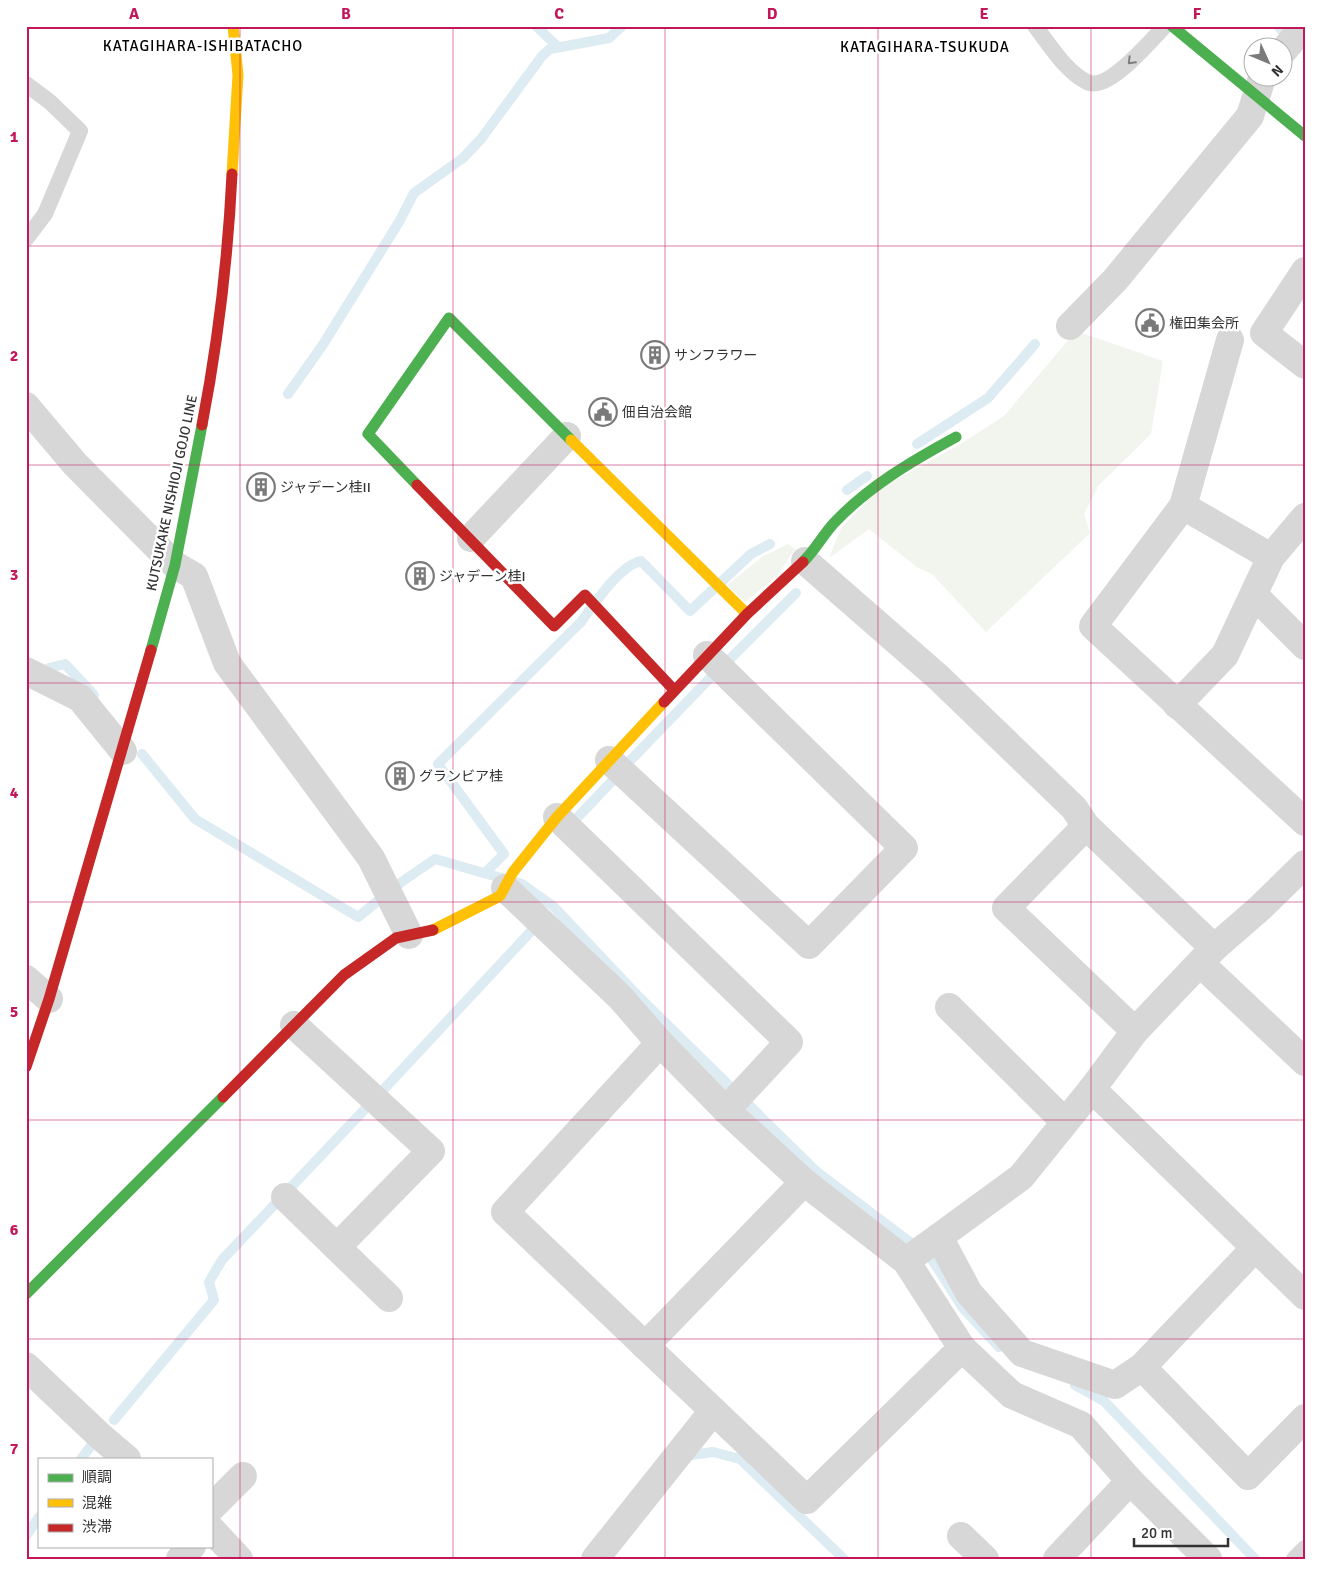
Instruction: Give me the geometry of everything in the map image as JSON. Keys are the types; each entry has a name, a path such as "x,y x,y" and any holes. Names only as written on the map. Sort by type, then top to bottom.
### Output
{"street":[{"name":"KUTSUKAKE NISHIOJI GOJO LINE","path":"26,1067 49,999 123,751 175,566 211,377 229,237 238,75 233,26"},
{"path":"1172,26 1244,76"},
{"path":"1294,38 1304,26"},
{"path":"1070,326 1115,280 1250,116 1259,88"},
{"path":"1260,88 1305,136"},
{"path":"1305,270 1264,333 1305,365"},
{"path":"674,690 585,595 554,626 368,434 449,318 747,614"},
{"path":"1230,340 1184,506 1093,626 1305,822"},
{"path":"26,406 75,464 175,566 194,576 227,663 372,858 409,935"},
{"path":"470,538 567,436"},
{"path":"26,1294 344,975 396,938 434,930 500,896 509,880 557,817 608,760 747,614 805,561 833,524 868,491 956,437"},
{"path":"1184,506 1271,557"},
{"path":"1177,705 1225,655 1271,557 1305,516"},
{"path":"805,561 938,678 1074,808 1086,826 1305,1062"},
{"path":"1254,595 1305,646"},
{"path":"608,760 809,945 904,848 707,655"},
{"path":"33,675 80,698 123,751"},
{"path":"557,817 789,1042 734,1102"},
{"path":"1086,826 1006,908 1135,1031"},
{"path":"921,1250 1021,1177 1092,1089 1135,1031 1207,955 1260,908 1305,864"},
{"path":"509,880 620,997 660,1043 734,1102 804,1182 921,1250 969,1293 1022,1353 1114,1385 1142,1367 1255,1248"},
{"path":"26,979 49,999"},
{"path":"950,1007 1065,1122"},
{"path":"294,1025 431,1151 337,1247"},
{"path":"660,1043 505,1212 807,1500 962,1348"},
{"path":"1092,1089 1305,1296"},
{"path":"646,1346 804,1182"},
{"path":"285,1197 389,1298"},
{"path":"921,1250 962,1348 1012,1395 1081,1425 1130,1480 1208,1559"},
{"path":"26,1366 126,1458"},
{"path":"1142,1367 1248,1476 1305,1418"},
{"path":"595,1559 713,1411"},
{"path":"212,1507 243,1476"},
{"path":"1057,1559 1130,1480"},
{"path":"212,1531 239,1559"},
{"path":"961,1536 985,1559"},
{"path":"180,1559 190,1548"}],"lane":[{"path":"1035,26 1072,71 1089,83 1101,83 1122,69 1165,26"},
{"path":"26,84 50,102 80,130 44,214 26,240"},
{"path":"1294,1559 1305,1548"}],"shaded area":[{"path":"1076,331 1163,361 1151,434 1099,485 1084,514 1090,533 986,632 932,574 918,568 869,529 829,558 841,528 878,490 962,443 1004,416"},
{"path":"788,544 795,549 777,576 745,602 727,585 762,557"}],"waterway":[{"path":"536,26 558,47"},
{"path":"288,394 322,346 399,222 414,193 463,158 481,139 542,56 550,49 609,38 622,26"},
{"path":"1278,26 1283,32"},
{"path":"917,444 988,398 1035,344"},
{"path":"847,490 867,476"},
{"path":"485,873 504,854 438,764 581,622 616,578 633,564 641,561 690,611 751,554 770,544"},
{"path":"729,660 796,593"},
{"path":"40,675 49,668 65,664 94,695"},
{"path":"627,764 710,678"},
{"path":"142,754 195,819 358,917 400,883 435,859 522,884 553,906 637,995 817,1172 931,1258 963,1308 999,1347"},
{"path":"575,820 613,780"},
{"path":"384,1089 535,927"},
{"path":"114,1420 214,1300 209,1282 222,1260 365,1109"},
{"path":"1075,1385 1104,1401 1255,1559"},
{"path":"82,1458 91,1446"},
{"path":"684,1456 713,1452 740,1459 844,1559"},
{"path":"26,1536 38,1518"}],"traffic: fast":[{"path":"1172,26 1305,136"},
{"path":"417,485 368,434 449,318 571,440"},
{"path":"151,650 175,565 202,425"},
{"path":"803,562 834,523 862,497 907,465 956,437"},
{"path":"26,1294 223,1097"}],"traffic: slow":[{"path":"232,174 238,75 233,26"},
{"path":"571,440 747,614"},
{"path":"433,930 500,896 513,872 557,817 664,702"}],"traffic: jam":[{"path":"202,425 222,300 232,174"},
{"path":"417,485 554,626 585,595 674,690"},
{"path":"664,702 747,614 803,562"},
{"path":"26,1067 49,999 151,650"},
{"path":"223,1097 344,975 396,938 433,930"}],"place":[{"name":"権田集会所","path":"1150,323"},
{"name":"サンフラワー","path":"655,355"},
{"name":"佃自治会館","path":"603,412"},
{"name":"ジャデーン桂II","path":"261,487"},
{"name":"ジャデーン桂I","path":"420,576"},
{"name":"グランビア桂","path":"400,776"}],"district":[{"name":"KATAGIHARA-ISHIBATACHO","path":"203,46"},
{"name":"KATAGIHARA-TSUKUDA","path":"925,47"}]}
